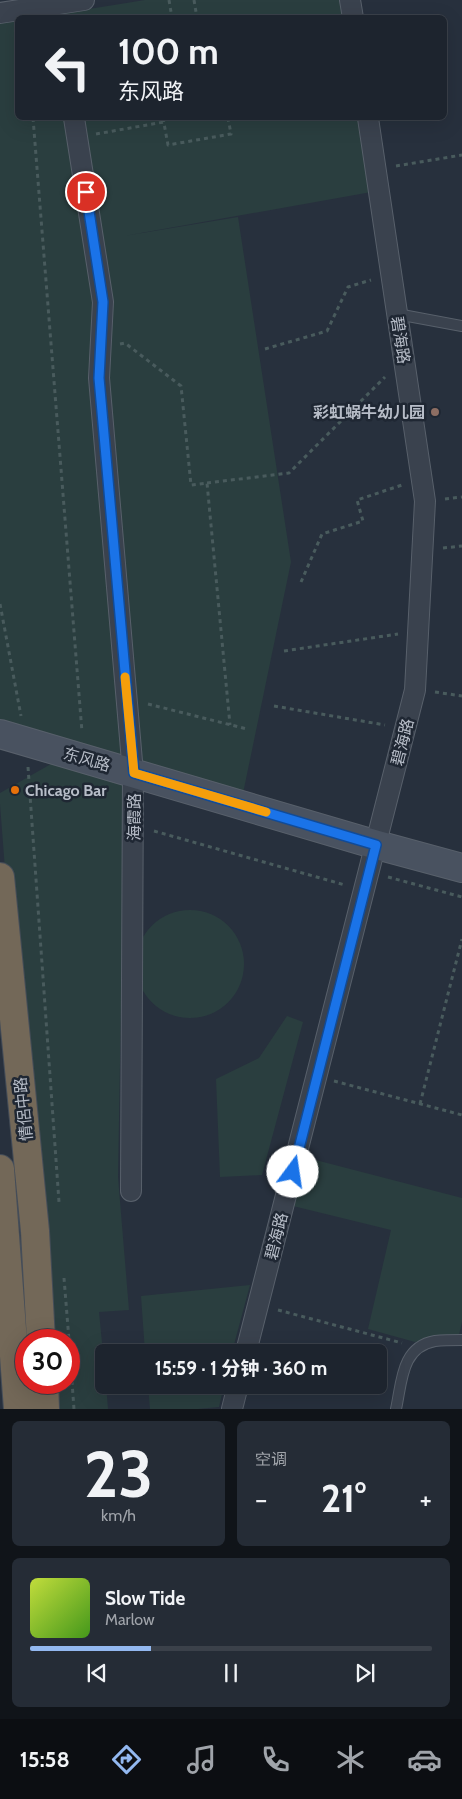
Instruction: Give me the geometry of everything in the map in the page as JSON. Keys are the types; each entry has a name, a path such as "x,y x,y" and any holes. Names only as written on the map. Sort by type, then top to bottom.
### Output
{"highway":[{"name":"情侶中路","path":"0,877 35,1231 40,1329"},
{"path":"0,1169 18,1409"},
{"path":"44,1394 45,1409"}],"street":[{"path":"0,13 57,7 84,0"},
{"path":"350,0 352,15"},
{"name":"碧海路","path":"248,1344 415,690 425,501 368,120"},
{"name":"海霞路","path":"76,127 103,302 99,378 134,773 132,1190"},
{"name":"东风路","path":"0,734 376,845 462,868"},
{"path":"232,1409 236,1394"}],"lane":[{"path":"397,314 462,326"},
{"path":"396,1409 406,1362 417,1348 434,1341 462,1340"}],"path":[{"path":"169,0 172,15"},
{"path":"194,0 196,15"},
{"path":"34,120 84,759"},
{"path":"76,127 164,120 168,145 231,134 228,120"},
{"path":"376,169 462,155"},
{"path":"265,349 327,331 348,287 391,274"},
{"path":"101,346 125,343 181,386 191,485 288,473 404,359"},
{"path":"301,582 322,534 364,521 357,500 422,479"},
{"path":"207,483 230,725"},
{"path":"0,604 26,742 59,1206"},
{"path":"284,651 418,631"},
{"path":"415,690 462,696"},
{"path":"127,699 247,729"},
{"path":"274,706 406,728"},
{"path":"134,826 367,882 462,897"},
{"path":"420,1104 462,939"},
{"path":"317,1077 462,1115"},
{"path":"64,1274 68,1329"},
{"path":"258,1304 417,1348"},
{"path":"73,1394 74,1409"}],"green space":[{"path":"145,0 348,0 351,15 58,15"},
{"path":"56,6 58,15 15,15 15,120 73,120 100,302 132,771 0,733 0,16"},
{"path":"76,120 366,120 377,191 124,236 238,217 291,562 241,803 134,772"},
{"path":"58,760 125,781 118,1177 129,1310 99,1312 102,1344 95,1344 95,1394 107,1394 108,1409 47,1409 46,1394 80,1394 80,1329 40,1329 0,793"},
{"path":"190,910 211,914 228,926 240,943 244,964 240,985 228,1002 211,1014 190,1018 169,1014 152,1002 140,985 136,964 140,943 152,926 169,914"},
{"path":"287,1016 303,1022 262,1175 220,1177 216,1079 259,1058"},
{"path":"304,1157 462,1198 462,1322 459,1335 415,1342 368,1329 391,1230 293,1206"},
{"path":"250,1285 234,1344 144,1344 141,1296"},
{"path":"149,1394 222,1394 219,1407 150,1409"}],"slow traffic":[{"path":"125,677 134,773 266,812"}],"place":[{"name":"彩虹蜗牛幼儿园","path":"435,412"},
{"name":"Chicago Bar","path":"15,790"}],"route":[{"path":"86,192 103,302 99,378 134,773 376,845 293,1172"}]}
